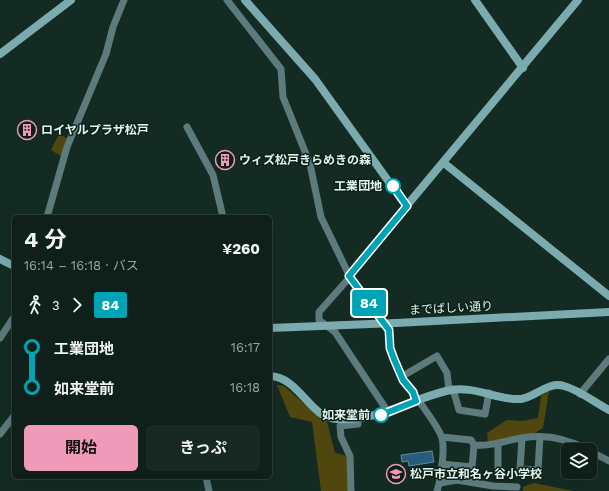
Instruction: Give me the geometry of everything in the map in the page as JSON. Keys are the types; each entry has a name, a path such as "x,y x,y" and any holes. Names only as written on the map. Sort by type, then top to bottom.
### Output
{"street":[{"path":"0,54 71,0"},
{"path":"48,215 67,146 106,54 113,27 124,0"},
{"path":"227,0 281,69 286,106 310,164 321,217 350,276 389,330 390,348 401,377 442,437 442,464 440,483 437,491"},
{"path":"245,0 315,79 407,206"},
{"path":"475,0 523,68"},
{"path":"388,412 335,332 319,320 319,312 578,0"},
{"path":"187,127 213,175 223,215"},
{"path":"444,163 609,296"},
{"path":"0,259 12,265"},
{"name":"までばしい通り","path":"272,328 609,312"},
{"path":"0,338 12,320"},
{"path":"401,377 437,356 447,373 451,390 459,410 485,414 489,393"},
{"path":"580,394 609,359"},
{"path":"272,376 288,381 326,417 338,420 388,412 451,390 489,393 520,399 548,387 558,385 580,394 609,410"},
{"path":"351,491 350,456 341,437 340,426 358,424 358,418"},
{"path":"0,434 12,419"},
{"path":"442,437 471,440 474,445 472,467 442,464"},
{"path":"474,445 498,444 522,438 540,437 574,443"},
{"path":"522,438 520,469 538,470 540,437"},
{"path":"498,444 498,475"},
{"path":"597,455 609,461"},
{"path":"206,479 209,491"},
{"path":"440,483 457,480 492,486 517,487"}],"shaded area":[{"path":"59,134 68,139 62,157 51,150"},
{"path":"277,385 284,386 319,417 327,422 335,453 348,456 348,491 321,491 312,422 290,417"},
{"path":"549,391 543,428 533,434 488,442 487,433 507,420 523,421 538,418 541,396"},
{"path":"534,483 573,491 523,491 523,487"}],"water":[{"path":"432,451 434,462 409,466 408,461 402,462 401,455"}],"bus line":[{"name":"84","path":"381,415 416,401 413,392 403,380 394,359 390,348 389,330 349,276 407,206 393,186"}],"place":[{"name":"ロイヤルプラザ松戸","path":"27,130"},
{"name":"ウィズ松戸きらめきの森","path":"225,160"},
{"name":"工業団地","path":"393,186"},
{"name":"如来堂前","path":"381,415"},
{"name":"松戸市立和名ヶ谷小学校","path":"396,474"}]}
